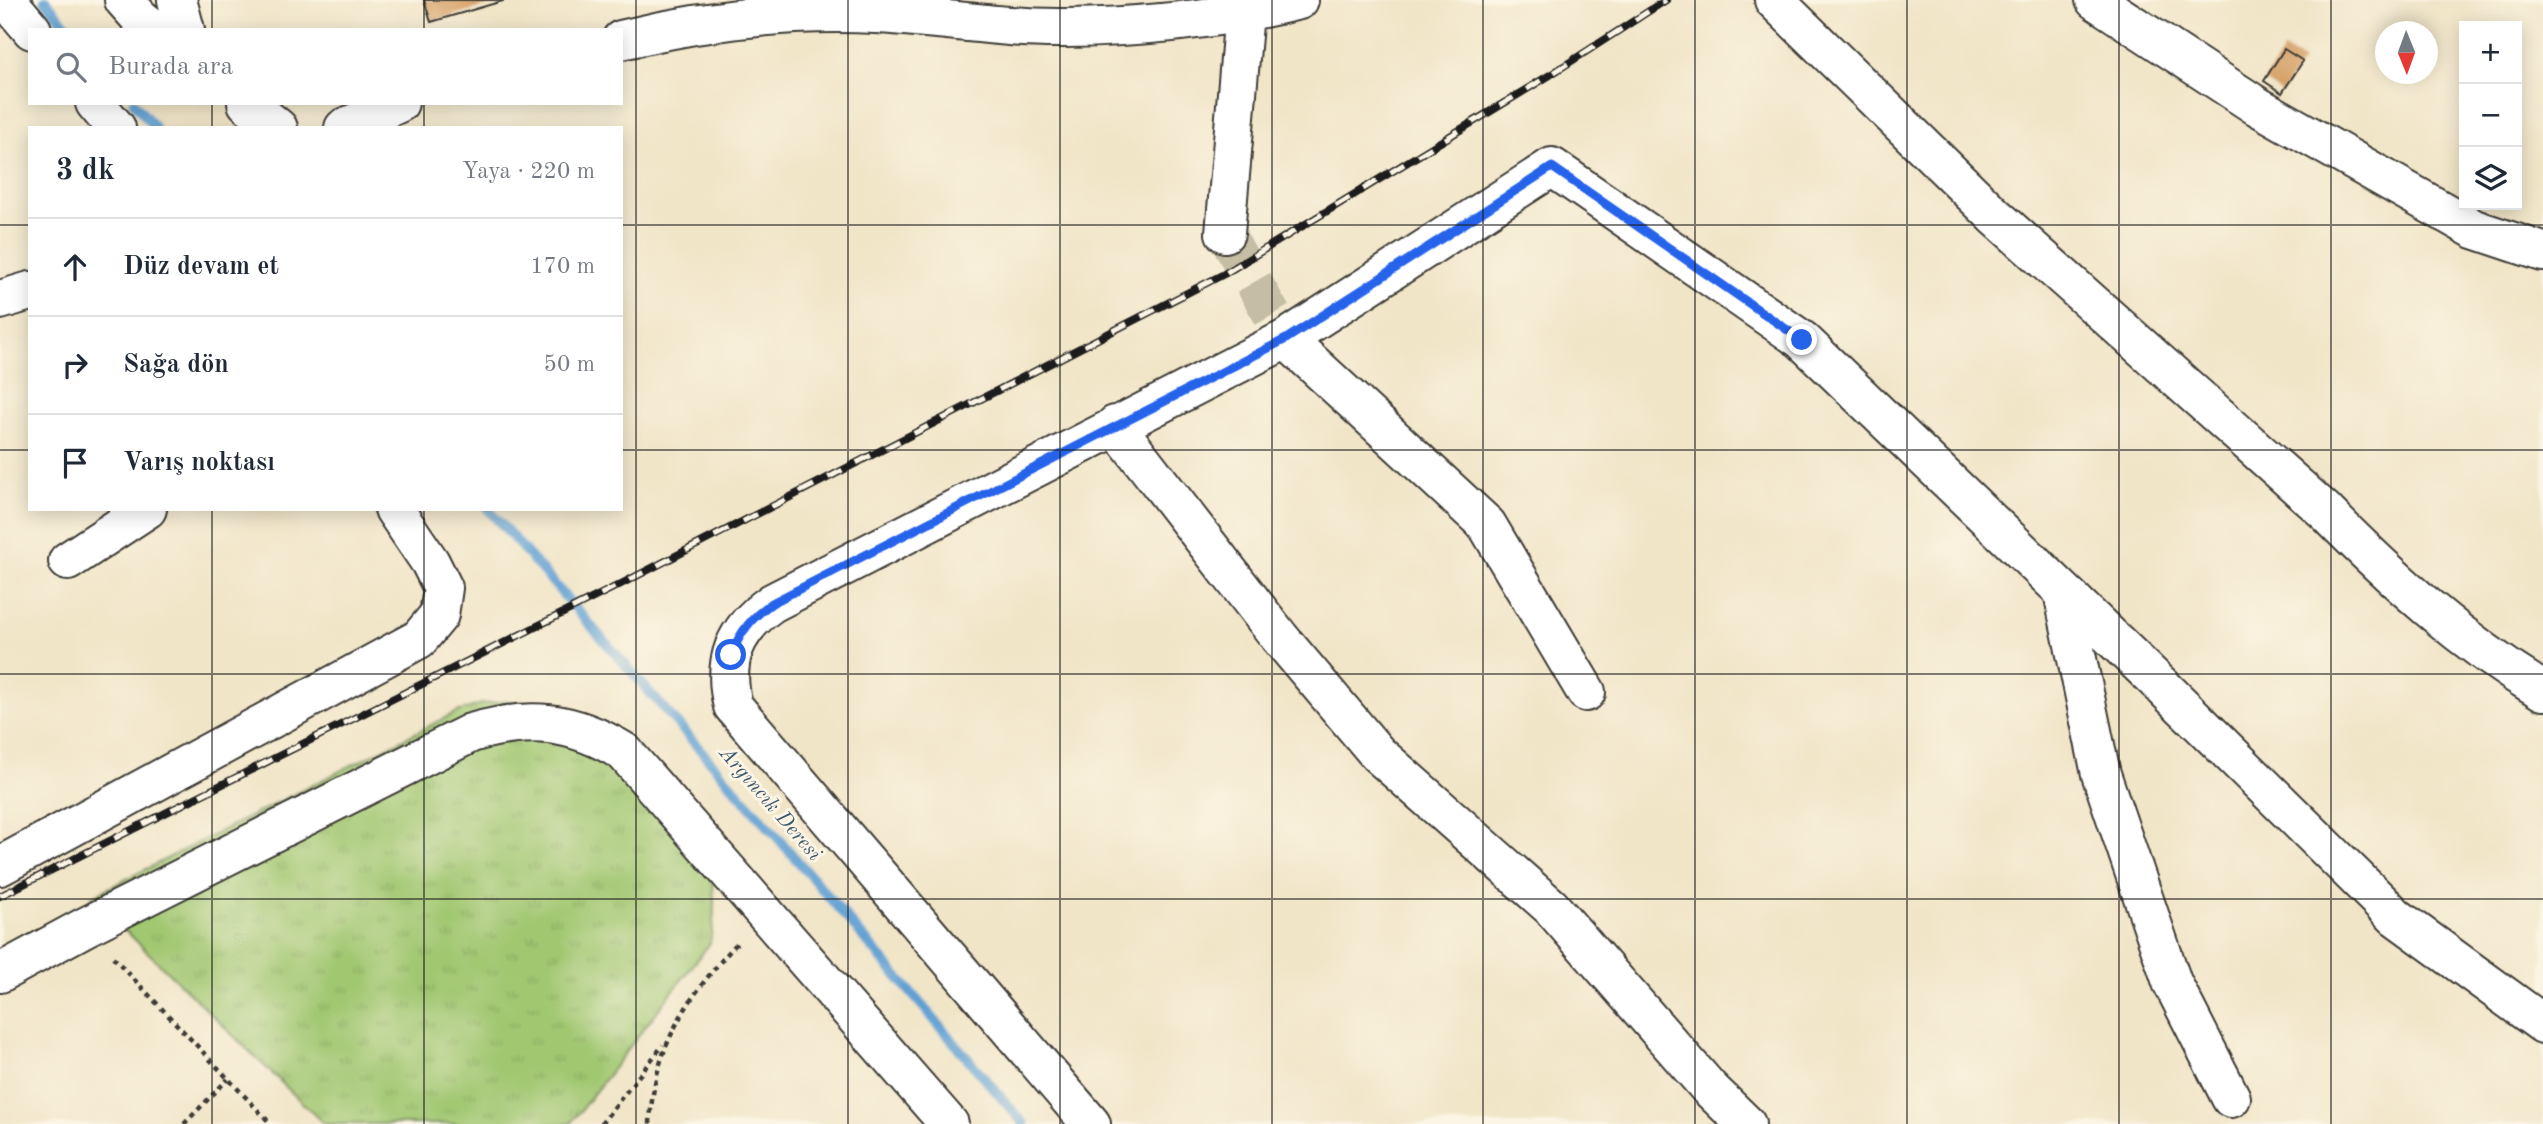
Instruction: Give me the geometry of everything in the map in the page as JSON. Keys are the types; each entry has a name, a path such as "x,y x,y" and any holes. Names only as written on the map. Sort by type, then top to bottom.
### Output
{"street":[{"path":"7,0 30,28"},
{"path":"124,0 152,28"},
{"path":"177,0 184,28"},
{"path":"623,40 695,25 755,17 815,14 931,18 988,26 1142,26 1244,12 1299,0"},
{"path":"1774,0 1995,216 2325,512 2372,559 2476,646 2543,691"},
{"path":"2095,0 2257,106 2474,229 2543,253"},
{"path":"1225,233 1244,12"},
{"path":"97,105 114,126"},
{"path":"249,105 276,126"},
{"path":"348,126 395,105"},
{"path":"1091,1124 733,706 728,672 737,639 746,625 772,603 1286,339 1552,167 1802,340 2396,917 2543,1024"},
{"path":"0,300 28,293"},
{"path":"1286,339 1487,526 1586,692"},
{"path":"1115,425 1263,617 1378,754 1551,907 1709,1088 1746,1124"},
{"path":"68,561 144,511"},
{"path":"0,866 419,639 439,615 443,588 430,562 395,511"},
{"path":"2063,592 2101,774 2172,982 2231,1098"},
{"path":"0,973 85,927 471,733 522,722 549,723 601,737 624,752 948,1124"}],"path":[{"path":"650,1124 656,1070 681,1013 765,912"},
{"path":"85,927 271,1124"},
{"path":"601,1124 666,1042"},
{"path":"184,1124 228,1079"}],"green space":[{"path":"508,701 537,703 565,712 711,872 714,908 710,943 570,1124 324,1124 91,897 457,712 482,704"}],"building":[{"path":"424,0 503,0 503,1 431,22"},
{"path":"2284,49 2303,61 2282,93 2264,81"}],"waterway":[{"name":"Argıncık Deresi","path":"45,0 68,28"},
{"name":"Argıncık Deresi","path":"136,105 153,126"},
{"name":"Argıncık Deresi","path":"490,511 771,830 1024,1124"}],"tunnel":[{"path":"1225,233 1286,339"}],"railway":[{"path":"0,896 621,584 1224,274 1550,75 1666,0"}],"route":[{"path":"731,655 746,625 758,612 772,603 1286,339 1552,167 1802,340"}]}
